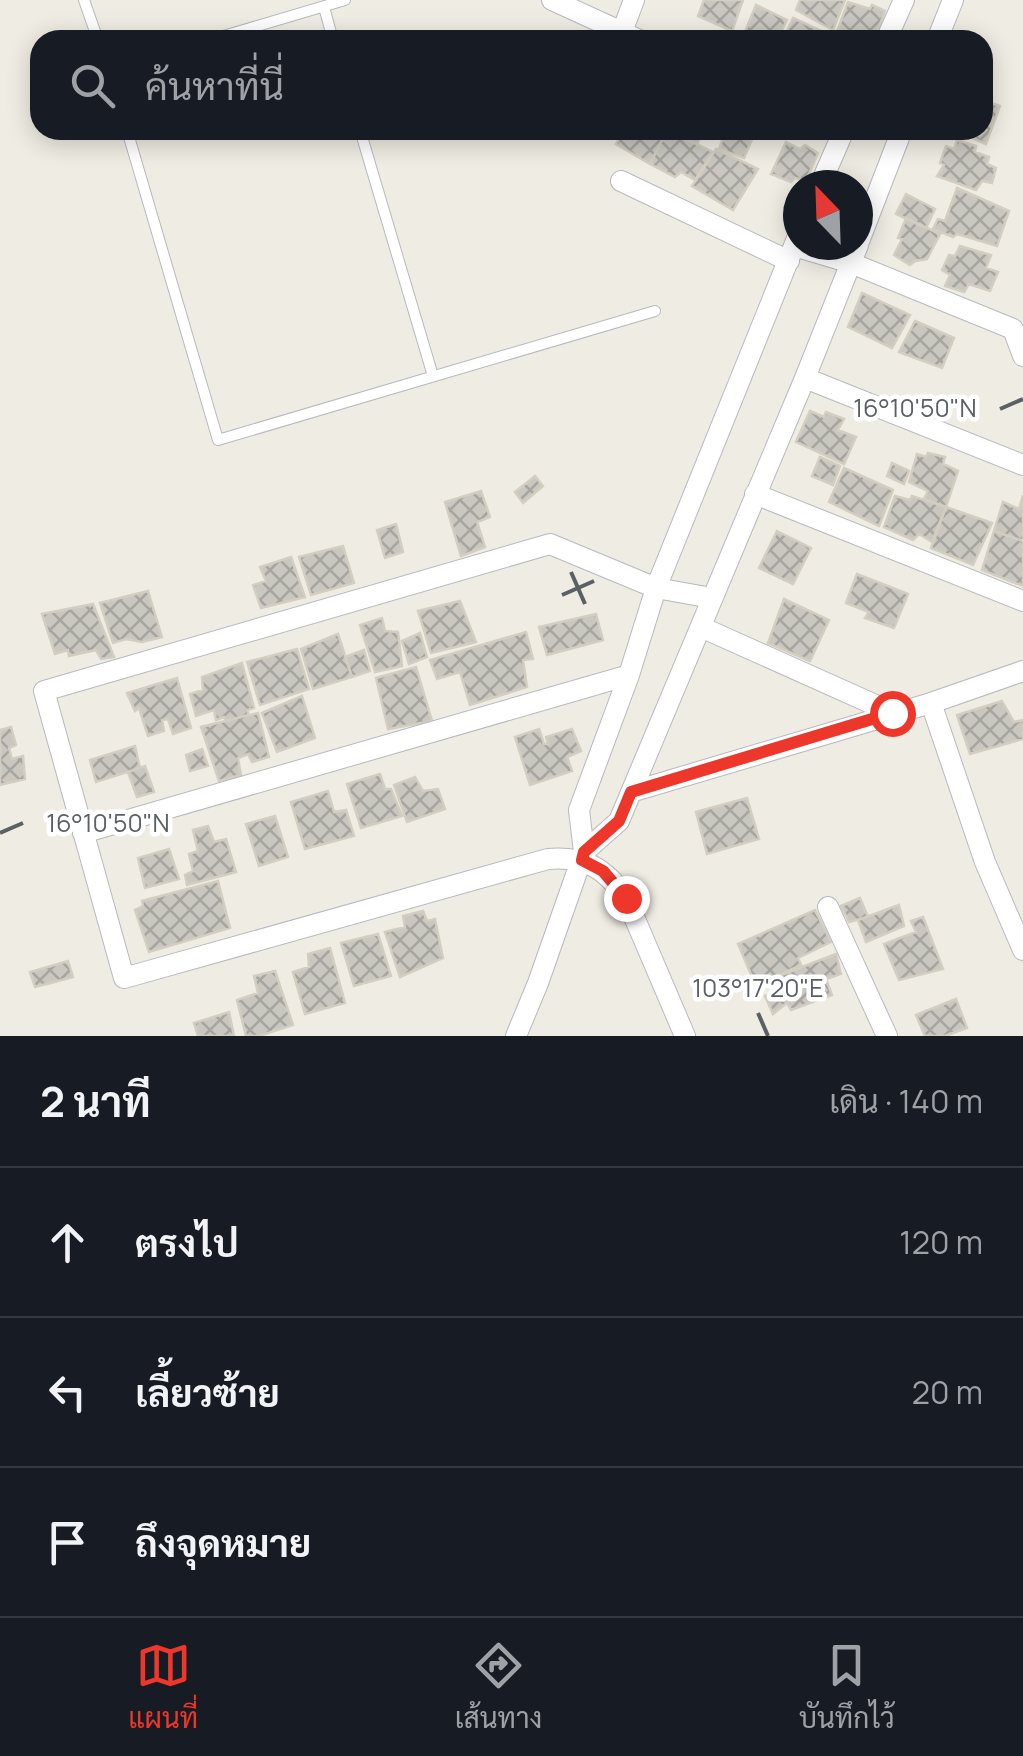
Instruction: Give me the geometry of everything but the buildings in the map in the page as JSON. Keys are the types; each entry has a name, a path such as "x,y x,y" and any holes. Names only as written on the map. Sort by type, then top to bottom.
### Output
{"street":[{"path":"552,0 617,30"},
{"path":"631,30 634,0"},
{"path":"890,30 904,0"},
{"path":"941,30 953,0"},
{"path":"825,170 835,140"},
{"path":"873,204 898,140"},
{"path":"621,181 783,243"},
{"path":"873,259 1013,329 1023,356"},
{"path":"516,1036 583,856 580,810 656,588 789,260"},
{"path":"712,598 656,588 550,544 44,691 124,978 548,859 583,856 619,821 806,378 851,260"},
{"path":"806,378 1023,465"},
{"path":"755,494 1023,601"},
{"path":"701,627 892,713"},
{"path":"631,792 1023,672"},
{"path":"83,834 628,675"},
{"path":"931,703 985,862 1023,950"},
{"path":"583,856 603,871 626,898 685,1036"},
{"path":"828,907 887,1036"}],"lane":[{"path":"84,0 94,30"},
{"path":"245,30 345,0"},
{"path":"324,7 330,30"},
{"path":"129,140 218,440 654,311"},
{"path":"363,140 433,376"}],"route":[{"path":"626,898 603,871 582,860 584,852 619,821 631,792 892,713"}]}
